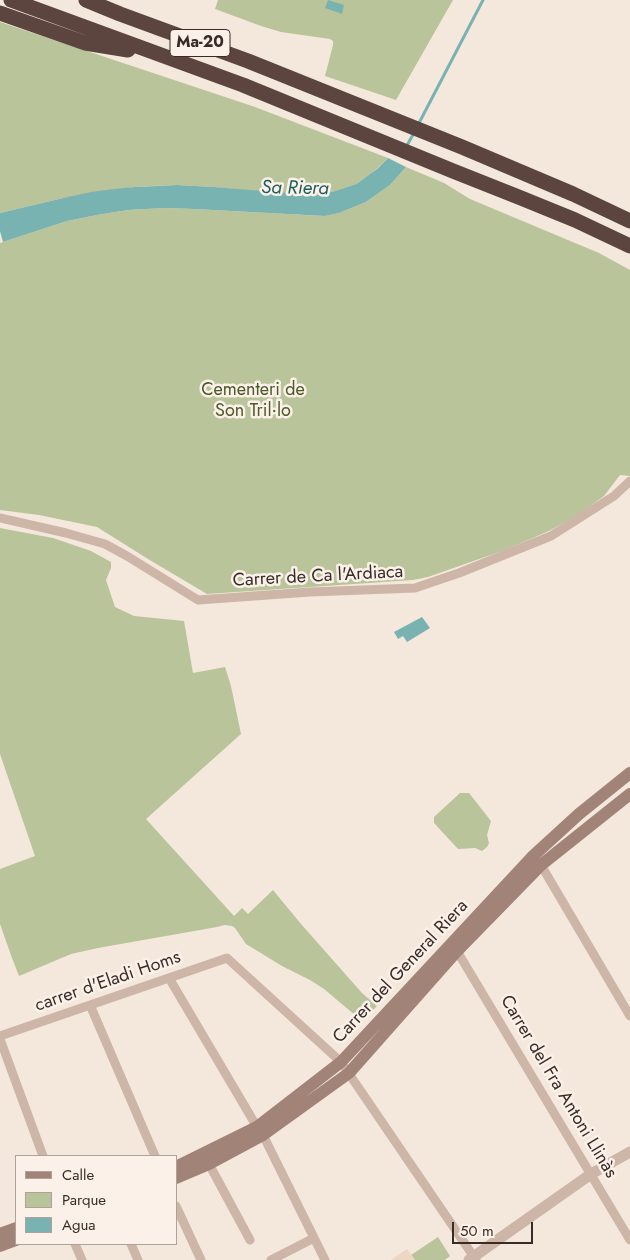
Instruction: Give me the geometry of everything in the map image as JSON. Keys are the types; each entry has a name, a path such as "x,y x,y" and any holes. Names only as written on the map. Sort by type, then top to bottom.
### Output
{"highway":[{"name":"Ma-20","path":"11,0 243,85 566,216 630,246"},
{"name":"Ma-20","path":"86,0 248,61 462,147 565,190 630,221"},
{"path":"0,13 85,43 167,57"}],"main road":[{"name":"Carrer del General Riera","path":"178,1166 260,1131 341,1062 532,857 578,814 630,773"},
{"name":"Carrer del General Riera","path":"178,1177 209,1164 349,1073 457,951 541,866 630,794"},
{"path":"0,1234 15,1228"},
{"path":"0,1246 15,1240"}],"street":[{"name":"Carrer de Ca l'Ardiaca","path":"0,518 105,544 198,600 310,592 415,588 459,573 551,536 614,496 630,481"},
{"path":"541,866 630,1016"},
{"name":"Carrer del Fra Antoni Llinàs","path":"457,951 630,1240"},
{"name":"carrer d'Eladi Homs","path":"0,1038 227,958 341,1062"},
{"path":"170,978 260,1131 325,1260"},
{"path":"90,1005 155,1155"},
{"path":"0,1038 43,1155"},
{"path":"341,1062 473,1259 591,1174 630,1152"},
{"path":"209,1164 250,1240"},
{"path":"178,1210 202,1260"},
{"path":"271,1260 314,1238"},
{"path":"75,1245 82,1260"},
{"path":"131,1245 138,1260"}],"green space":[{"path":"218,0 453,0 396,100 325,76 333,45 333,41 330,39 281,32 261,26 215,9"},
{"path":"0,22 255,107 388,158 371,174 356,184 317,195 214,187 151,186 59,199 0,213"},
{"name":"Cementeri de Son Tril·lo","path":"406,167 444,183 470,199 599,253 630,270 630,476 620,475 604,496 578,515 549,531 505,550 428,577 413,580 207,594 97,527 39,515 0,510 0,243 67,221 128,210 165,208 325,216 339,213 366,202 390,185"},
{"path":"0,528 53,538 91,551 111,562 111,568 106,580 115,607 134,616 184,621 193,673 225,667 241,734 146,819 234,916 242,908 248,914 273,890 362,993 377,1006 362,1021 324,989 246,944 235,928 225,925 71,954 19,976 0,924 0,869 35,856 0,754"},
{"path":"460,793 469,793 491,821 487,835 489,843 482,851 475,848 458,849 434,823 434,817"},
{"path":"438,1237 450,1256 445,1260 415,1260 411,1255"}],"shaded area":[{"path":"407,1249 415,1260 391,1260"}],"water":[{"path":"328,0 344,5 342,14 325,8"},
{"path":"388,158 406,167 390,185 366,202 339,213 325,216 165,208 128,210 67,221 3,242 0,231 0,213 91,192 114,189 177,185 317,195 356,184 377,169"},
{"path":"422,617 430,628 407,642 403,636 398,639 394,632"}],"waterway":[{"name":"Sa Riera","path":"418,125 483,0"},
{"name":"Sa Riera","path":"406,147 414,133"}]}
